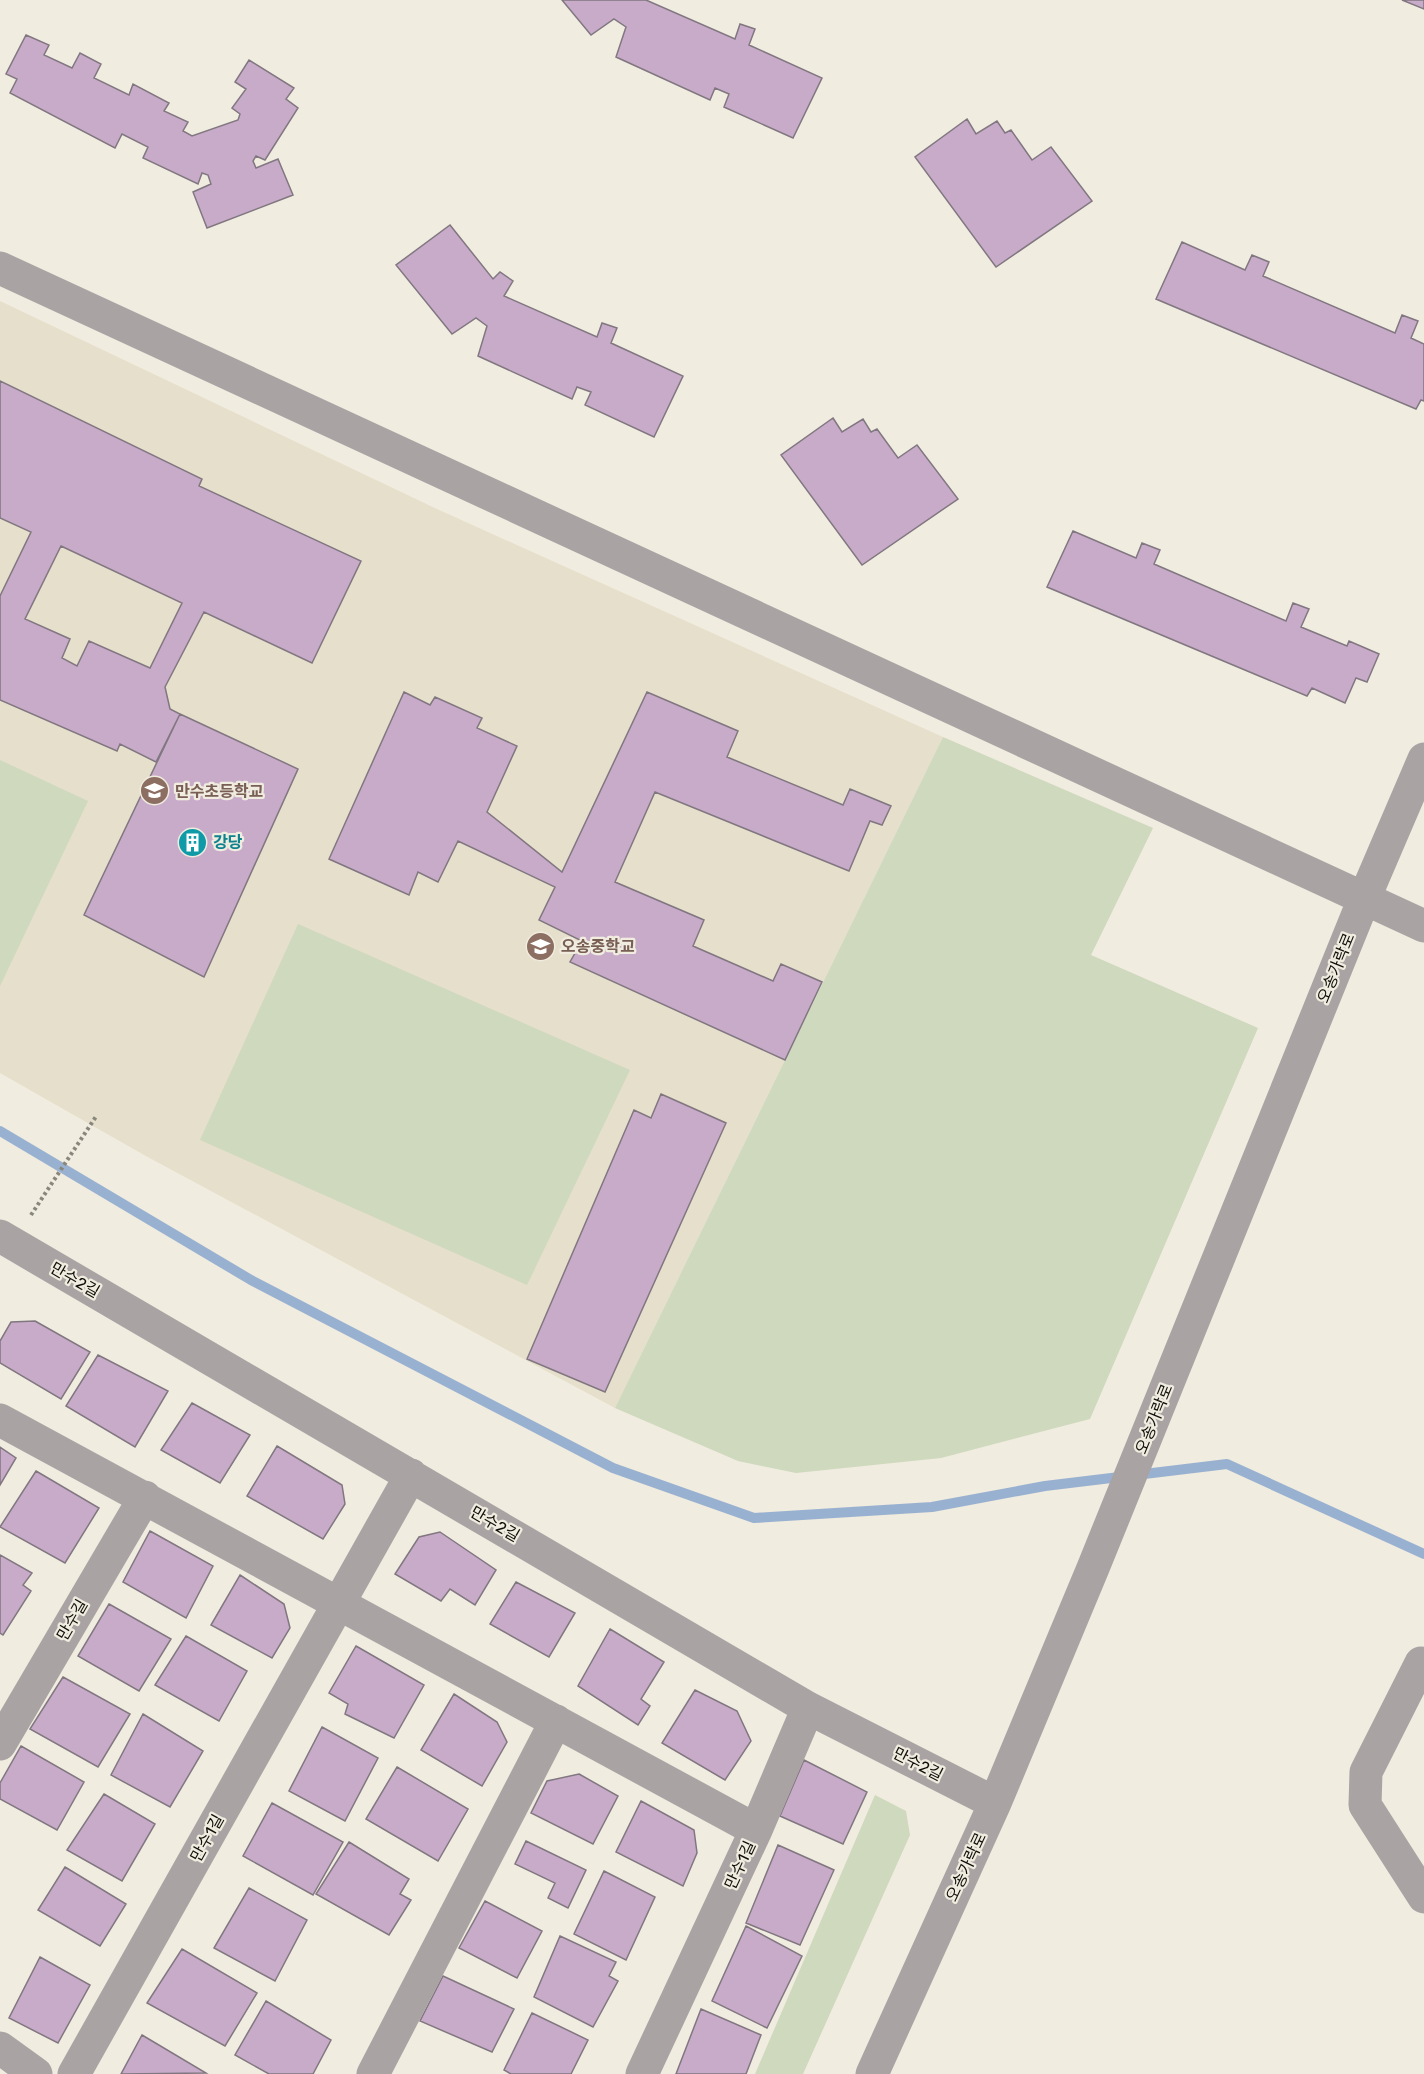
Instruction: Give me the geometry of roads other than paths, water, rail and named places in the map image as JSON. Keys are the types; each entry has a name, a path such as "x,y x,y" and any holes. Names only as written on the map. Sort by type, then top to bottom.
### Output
{"street":[{"path":"0,268 1424,926"},
{"name":"오송가락로","path":"872,2074 995,1803 1144,1444 1364,899 1424,759"},
{"name":"만수2길","path":"4,1248 411,1475 808,1708 995,1803"},
{"path":"0,1420 339,1602"},
{"name":"만수1길","path":"74,2074 411,1475"},
{"name":"만수길","path":"0,1744 145,1497"},
{"name":"만수1길","path":"339,1602 756,1830 642,2074"},
{"path":"1424,1665 1420,1663 1366,1772 1365,1805 1424,1897"},
{"path":"756,1830 808,1708"},
{"path":"373,2074 556,1721"},
{"path":"893,2074 901,2008"},
{"path":"0,2048 36,2074"}],"waterway":[{"path":"0,1131 251,1280 613,1468 754,1518 932,1507 1045,1486 1227,1464 1424,1554"}],"place":[{"name":"만수초등학교","path":"154,791"},
{"name":"강당","path":"192,842"},
{"name":"오송중학교","path":"540,946"}]}
